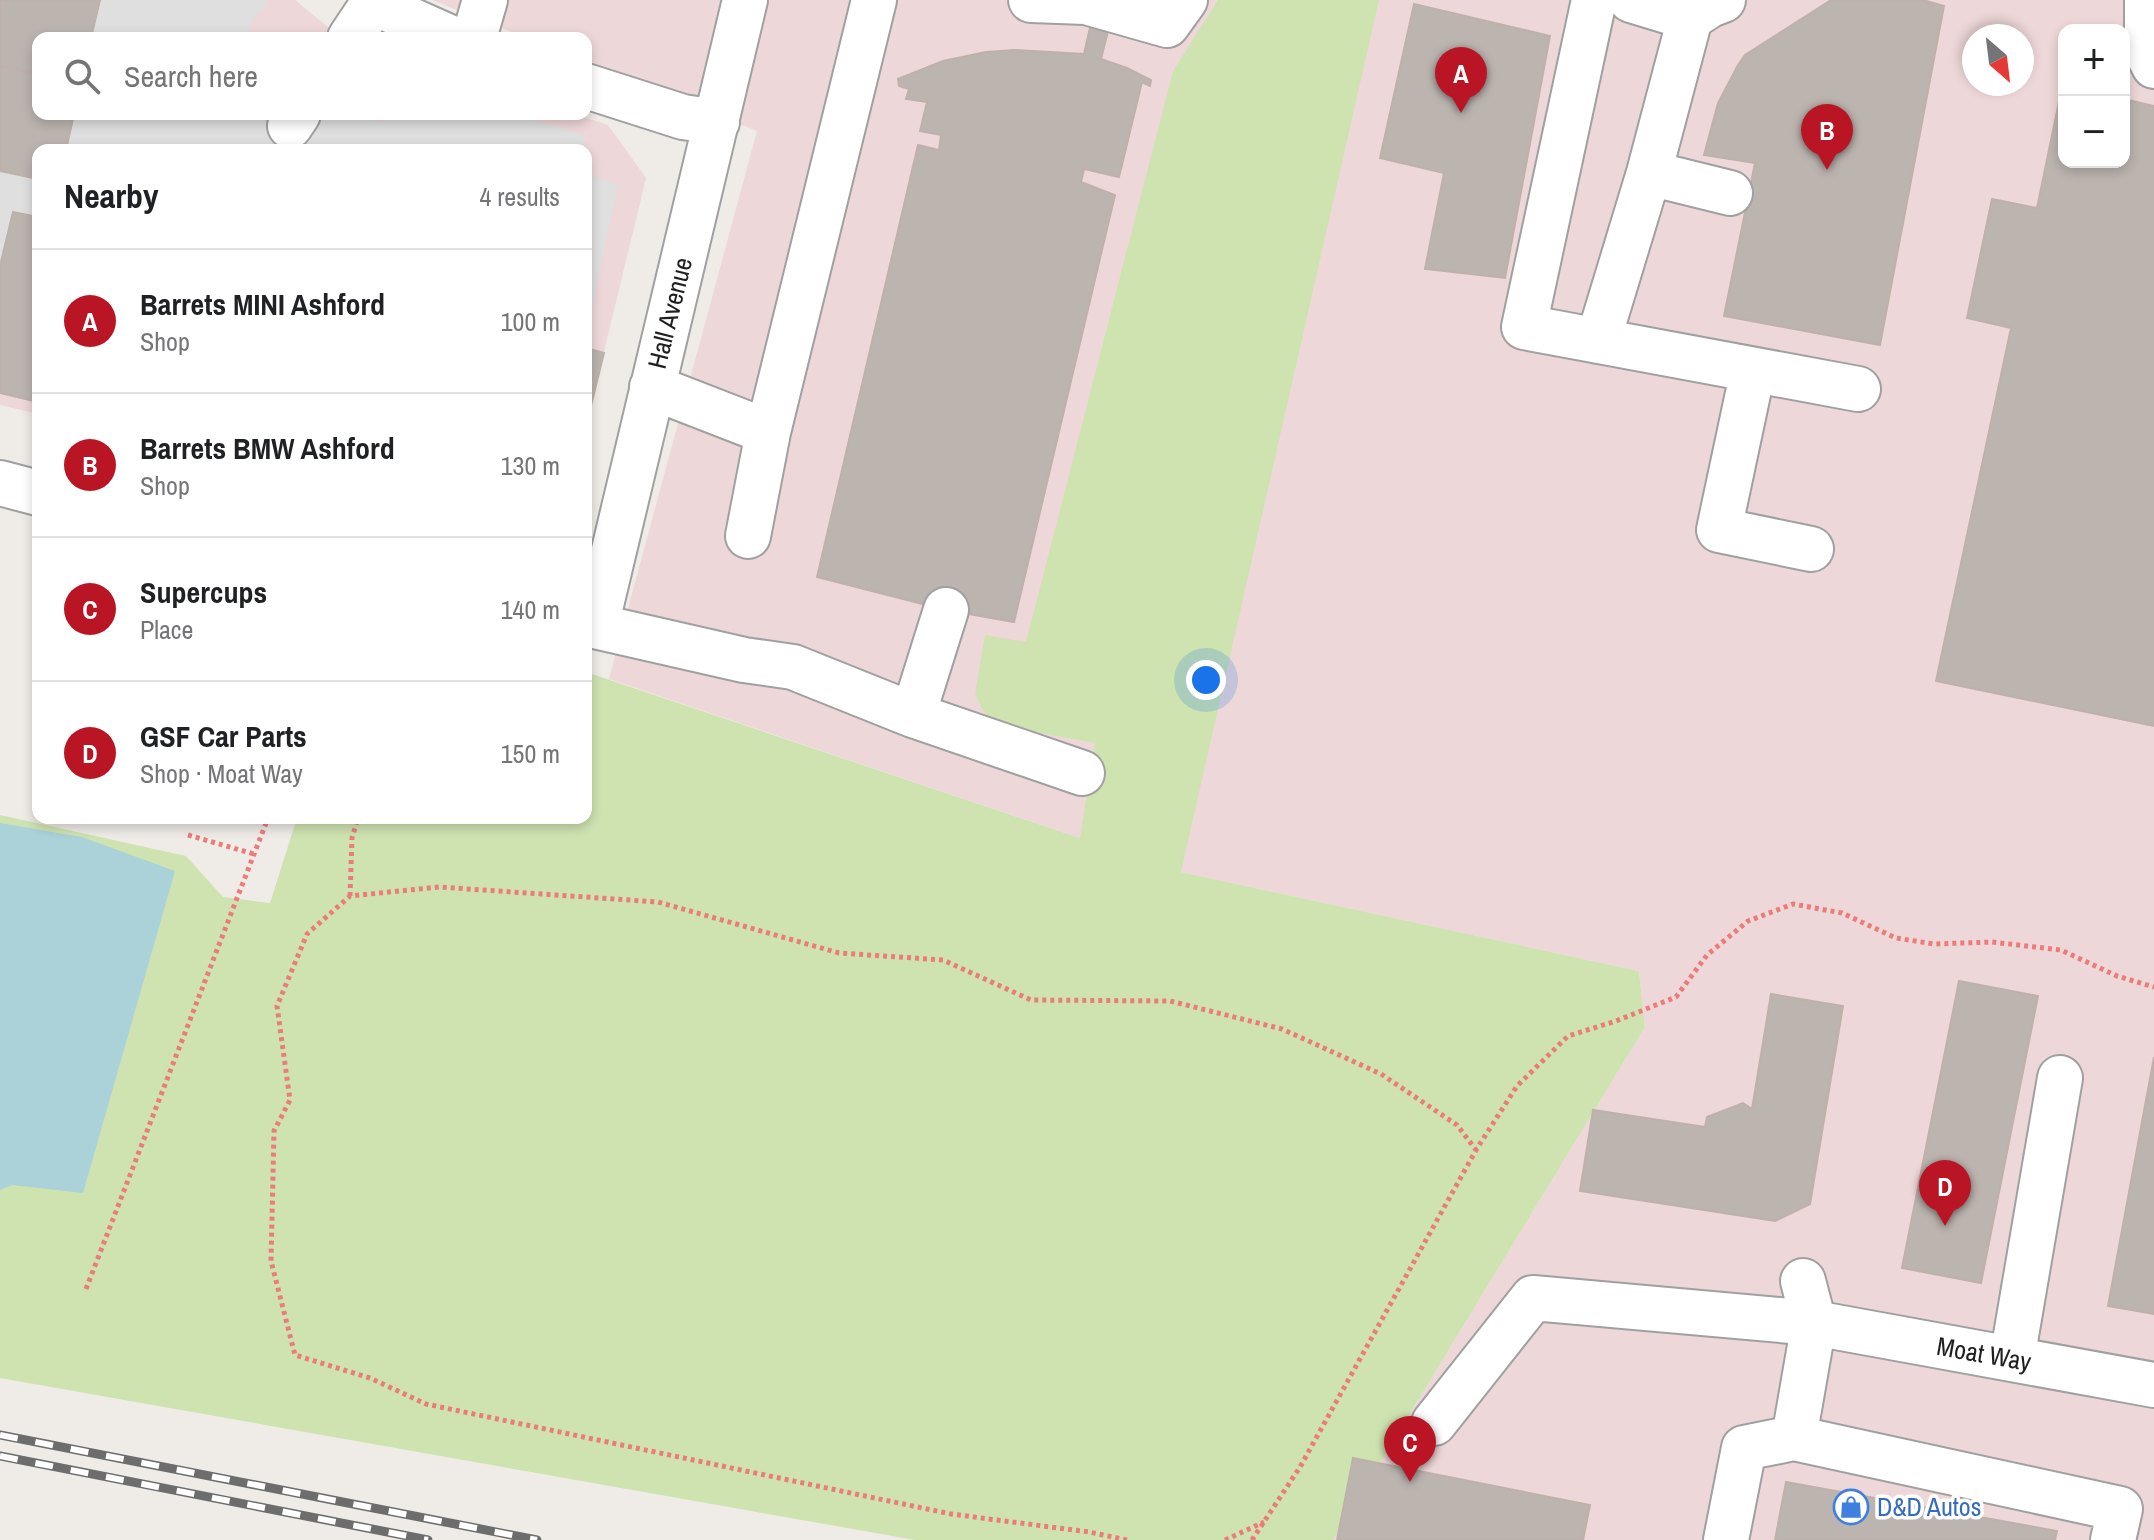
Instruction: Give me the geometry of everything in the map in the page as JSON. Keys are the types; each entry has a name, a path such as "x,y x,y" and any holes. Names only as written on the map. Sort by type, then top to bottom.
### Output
{"street":[{"path":"476,32 485,0"},
{"name":"Hall Avenue","path":"592,621 745,0"},
{"path":"748,536 768,432 874,0"},
{"path":"1031,0 1086,2 1167,25 1185,0"},
{"path":"1594,0 1524,327 1858,389"},
{"path":"1598,341 1649,173 1706,9 1631,0"},
{"path":"2147,0 2147,52 2154,66"},
{"path":"354,32 373,1 438,32"},
{"path":"592,88 683,117 717,122"},
{"path":"1649,173 1730,193"},
{"path":"1753,370 1719,530 1811,549"},
{"path":"652,387 768,432"},
{"path":"0,483 32,491"},
{"path":"913,715 946,610"},
{"name":"Hall Avenue","path":"592,625 744,660 793,667 913,715 1082,773"},
{"path":"2012,1359 2060,1078"},
{"path":"1794,1438 1814,1323 1803,1281"},
{"name":"Moat Way","path":"1434,1423 1533,1298 1814,1323 2154,1385"},
{"path":"1726,1540 1744,1448 1794,1438 2120,1509 2113,1540"}],"path":[{"path":"86,1289 266,824"},
{"path":"350,896 352,838 356,824"},
{"path":"188,835 254,854"},
{"path":"1127,1540 951,1514 426,1404 370,1378 295,1355 271,1261 274,1131 290,1100 277,1006 307,934 350,896 439,887 658,902 839,953 943,960 1031,1000 1170,1001 1282,1029 1381,1074 1457,1125 1476,1150"},
{"path":"1252,1540 1300,1467 1476,1150 1517,1086 1568,1036 1676,997 1707,955 1748,921 1793,904 1842,913 1896,938 1934,944 1992,942 2061,950 2117,976 2154,987"},
{"path":"1225,1540 1264,1522"}],"shaded area":[{"path":"0,0 295,0 334,32 32,32 32,120 592,120 608,125 646,178 592,401 592,144 32,144 32,413 0,405"},
{"path":"100,0 264,0 268,3 252,21 249,32 92,32"},
{"path":"432,0 2154,0 2154,1540 1333,1540 1645,1027 1639,971 1181,872 609,679 757,131 592,64 592,32 512,32"},
{"path":"73,120 369,120 383,123 384,120 531,120 585,135 584,144 67,144"},
{"path":"0,171 32,178 32,216 13,212 0,266"},
{"path":"592,176 618,185 592,307"}],"green space":[{"path":"1218,0 1379,0 1181,872 1639,971 1645,1027 1333,1540 915,1540 0,1378 0,815 186,856 223,897 270,903 295,824 592,824 592,674 1080,838 1095,743 996,725 984,712 975,694 985,635 1026,642 1173,71"}],"water":[{"path":"0,823 82,837 175,871 83,1193 12,1185 0,1190"}],"building":[{"path":"0,0 100,0 92,32 32,32 32,73 0,66"},
{"path":"1831,0 1923,0 1944,6 1880,345 1724,316 1755,163 1704,155 1718,103 1745,55"},
{"path":"1414,4 1550,36 1505,278 1425,269 1444,173 1380,158"},
{"path":"1092,19 1110,23 1101,59 1151,80 1150,86 1142,82 1119,177 1084,169 1081,182 1115,195 1014,622 946,610 817,577 918,145 939,150 941,135 920,131 927,102 906,99 909,89 899,86 898,79 943,61 986,52 1014,50 1084,54"},
{"path":"0,66 32,73 32,120 73,120 67,144 32,144 32,178 0,171"},
{"path":"2130,100 2154,106 2154,726 1936,681 2011,328 1967,318 1992,199 2037,208 2058,106 2058,168 2130,168"},
{"path":"13,212 32,216 32,401 0,393 0,266"},
{"path":"592,350 604,353 592,402"},
{"path":"1959,981 2038,996 1981,1283 1902,1268"},
{"path":"1771,994 1843,1006 1810,1204 1775,1221 1580,1191 1593,1110 1705,1127 1707,1117 1743,1103 1752,1109"},
{"path":"2154,1057 2154,1314 2108,1306"},
{"path":"1353,1458 1590,1505 1583,1540 1337,1540"},
{"name":"D&D Autos","path":"1786,1482 2057,1531 2055,1540 1775,1540"}],"railway":[{"path":"0,1435 537,1540"},
{"path":"0,1456 428,1540"}],"place":[{"name":"Barrets MINI Ashford","path":"1461,113"},
{"name":"Barrets BMW Ashford","path":"1827,170"},
{"name":"GSF Car Parts","path":"1945,1226"},
{"name":"Supercups","path":"1410,1482"},
{"name":"D&D Autos","path":"1851,1507"}]}
